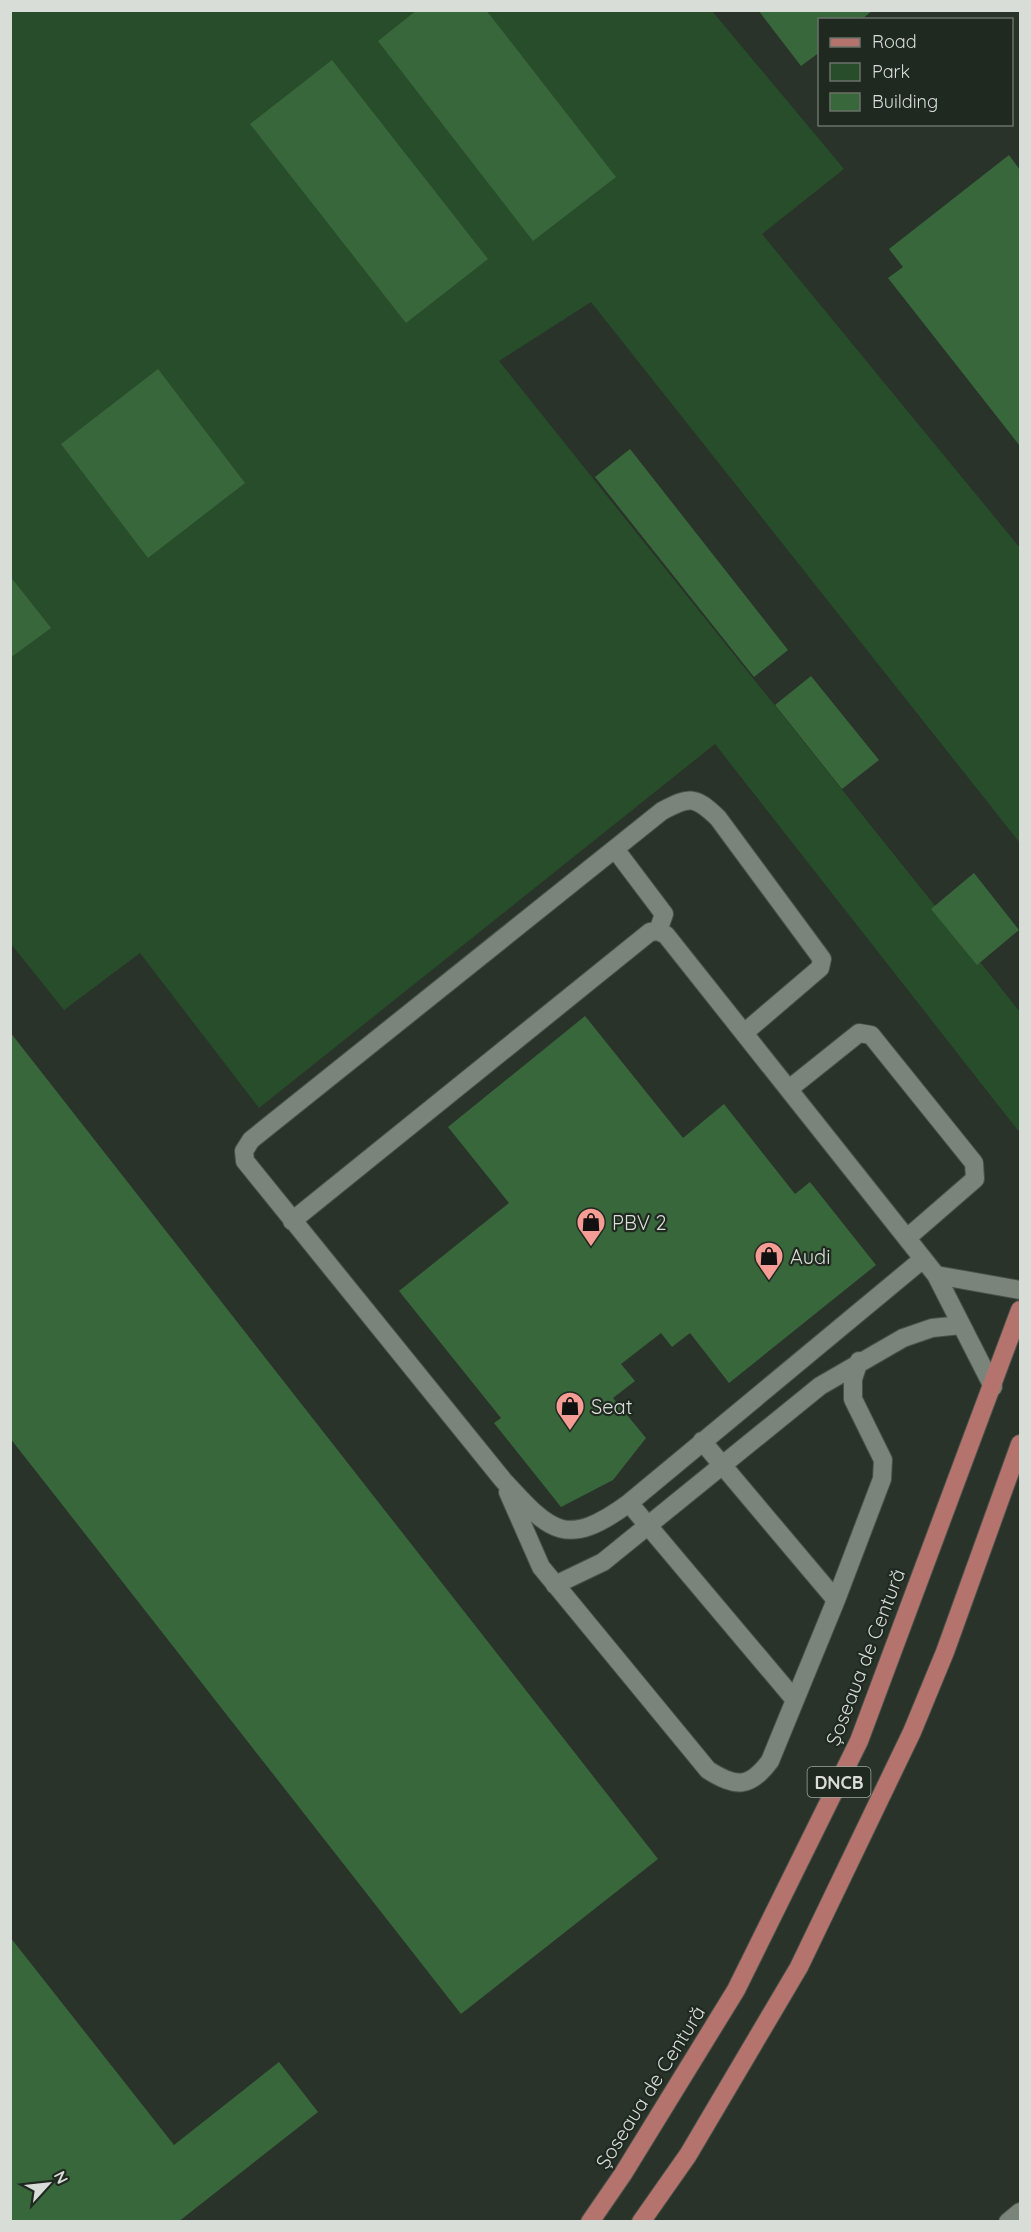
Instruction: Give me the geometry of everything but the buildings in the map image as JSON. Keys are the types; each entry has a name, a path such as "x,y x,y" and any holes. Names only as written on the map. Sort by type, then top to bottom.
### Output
{"main road":[{"name":"Șoseaua de Centură","path":"590,2222 623,2174 736,1990 859,1741 1020,1310"},
{"name":"DNCB","path":"641,2222 688,2155 799,1967 912,1732 945,1652 1020,1444"}],"lane":[{"path":"744,1033 820,968 822,959 717,818 700,802 683,800 662,811 251,1140 244,1151 245,1161 503,1480 532,1512 549,1526 562,1529 594,1527 628,1503 923,1259"},
{"path":"615,849 658,903 664,914 658,931"},
{"path":"292,1221 650,932 658,931 666,934 936,1275 993,1387"},
{"path":"789,1089 859,1033 865,1032 870,1035 974,1163 975,1179 907,1238"},
{"path":"936,1275 1020,1290"},
{"path":"555,1585 603,1562 820,1386 859,1361 903,1338 932,1328 962,1325"},
{"path":"503,1480 541,1567 555,1585 708,1770 727,1783 743,1783 758,1777 770,1761 836,1600 882,1479 883,1460 853,1399 854,1379 859,1361"},
{"path":"702,1441 836,1600"},
{"path":"628,1503 795,1700"},
{"path":"1008,2222 1020,2212"}],"green space":[{"path":"10,11 712,11 844,169 762,234 1020,548 1020,843 591,302 499,361 1020,1012 1020,1133 715,744 259,1108 140,953 64,1010 11,944"}],"place":[{"name":"PBV 2","path":"591,1248"},
{"name":"Audi","path":"769,1282"},
{"name":"Seat","path":"570,1432"}]}
